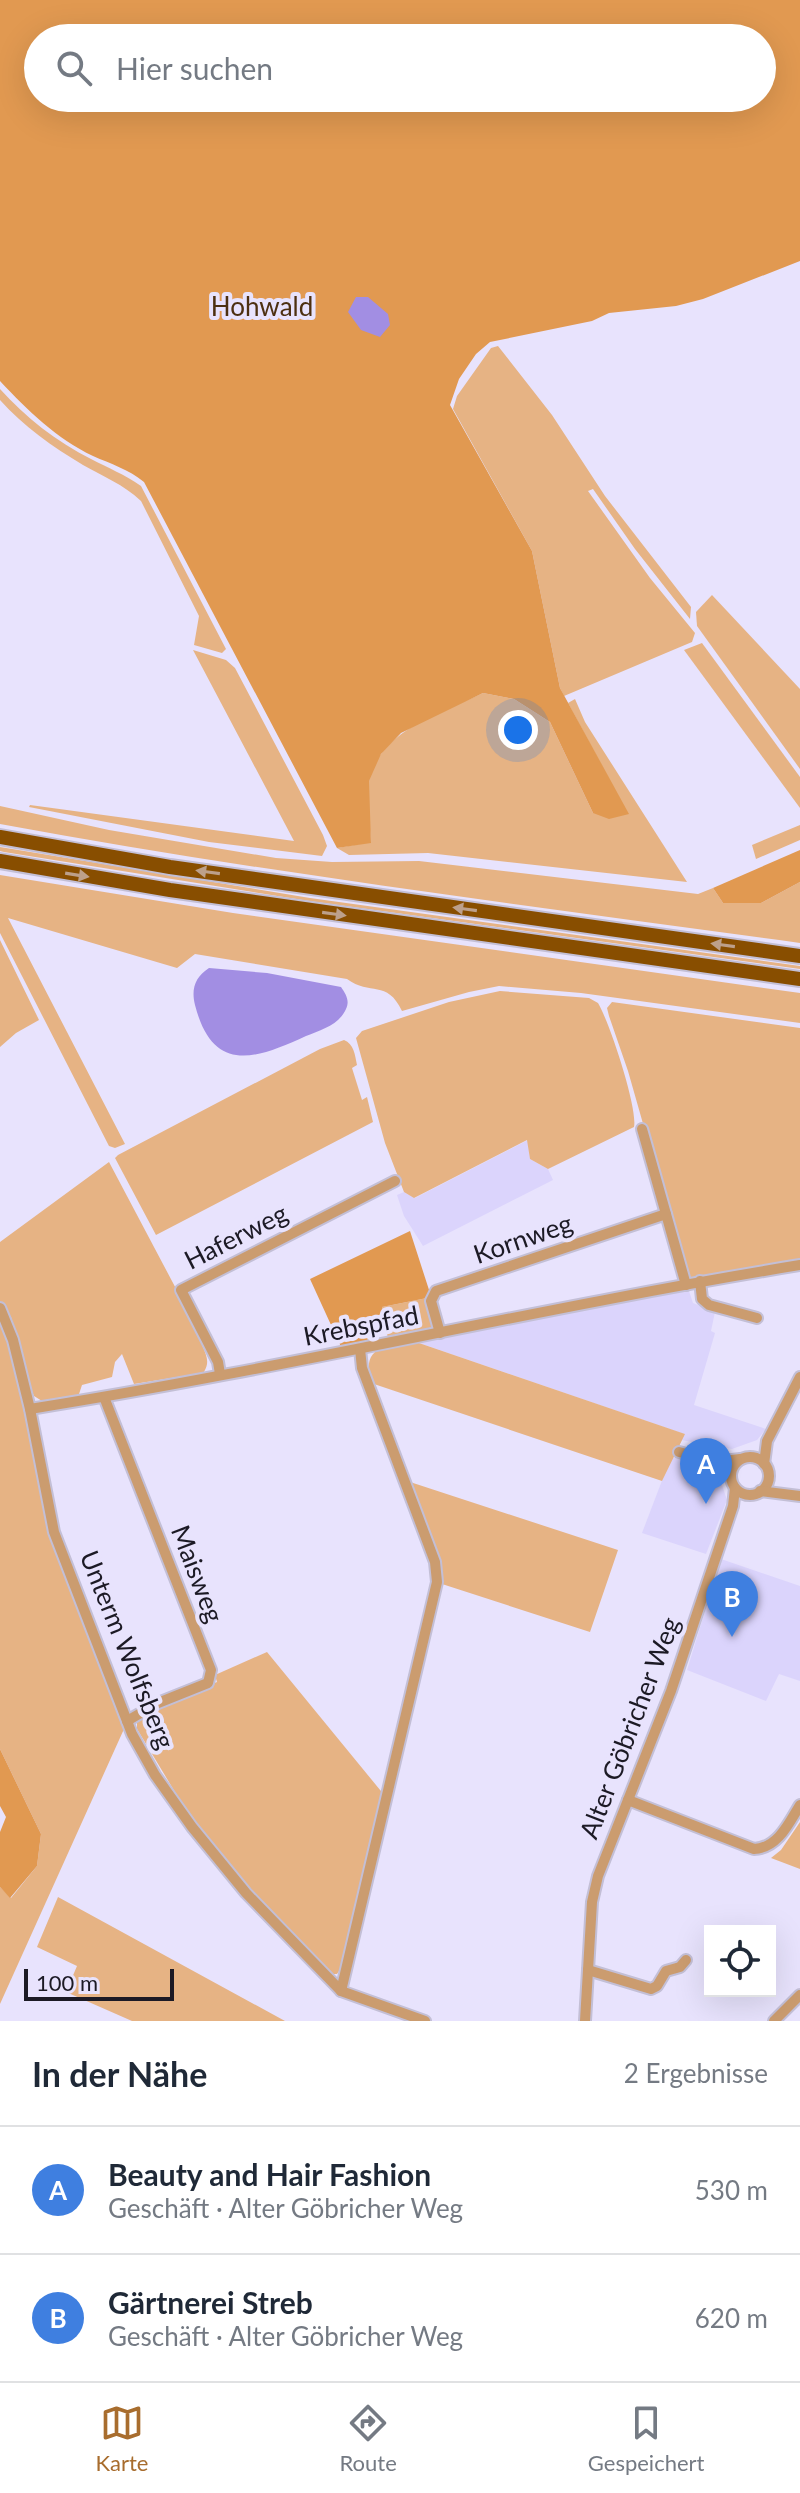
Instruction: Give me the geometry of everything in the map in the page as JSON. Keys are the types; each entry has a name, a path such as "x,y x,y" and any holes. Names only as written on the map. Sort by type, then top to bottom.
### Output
{"highway":[{"path":"0,837 170,867 800,956"},
{"path":"0,861 170,890 800,979"}],"street":[{"path":"642,1129 686,1285"},
{"name":"Haferweg","path":"220,1374 218,1362 181,1290 395,1181"},
{"name":"Kornweg","path":"440,1333 431,1301 436,1291 666,1214"},
{"name":"Krebspfad","path":"30,1409 360,1349 700,1281 800,1265"},
{"path":"700,1281 702,1299 709,1305 757,1318"},
{"name":"Unterm Wolfsberg","path":"0,1308 13,1340 30,1409 54,1532 127,1721 155,1775 192,1827 246,1893 341,1991 425,2021"},
{"path":"341,1991 437,1582 435,1562 362,1368 360,1349"},
{"path":"796,1495 769,1475 764,1464 767,1441 800,1377"},
{"name":"Maisweg","path":"104,1397 211,1670 208,1683 158,1703 127,1721"},
{"path":"731,1475 734,1465 767,1441"},
{"path":"679,1452 716,1462 744,1458 764,1464"},
{"path":"716,1462 731,1475 735,1488 746,1494 760,1491 796,1495"},
{"path":"760,1491 767,1484 769,1475"},
{"name":"Alter Göbricher Weg","path":"585,2021 592,1902 598,1876 671,1691 733,1506 735,1488"},
{"name":"Alter Göbricher Weg","path":"733,1506 746,1494"},
{"path":"628,1800 754,1849 766,1847 775,1840 800,1805"},
{"path":"588,1970 651,1989 657,1986 666,1971 680,1967 686,1960"},
{"path":"774,2021 800,1995"}],"shaded area":[{"path":"356,297 368,297 388,314 390,325 380,337 361,330 348,312"},
{"path":"498,346 552,415 605,496 691,607 690,619 593,489 588,491 650,578 695,633 692,642 564,696 532,551 453,409 457,396 491,348"},
{"path":"0,389 54,437 141,486 226,649 222,653 194,645 199,616 141,501 28,427 0,400"},
{"path":"712,595 800,689 800,769 697,626 696,612"},
{"path":"702,643 800,777 800,808 684,650"},
{"path":"193,650 226,660 235,668 323,835 327,846 322,856 209,842 29,807 294,841"},
{"path":"483,693 514,699 550,722 593,813 628,814 568,703 575,699 585,722 687,882 428,853 349,855 337,848 371,842 369,780 375,763 386,748 415,725"},
{"path":"0,806 109,830 276,858 332,862 419,861 698,894 713,888 723,903 761,903 800,882 800,943 399,888 100,842 0,824"},
{"path":"800,825 800,840 756,859 752,845"},
{"path":"0,847 310,898 800,966 800,969 309,901 4,852 0,851"},
{"path":"0,875 233,913 800,993 800,1023 581,993 499,986 402,1011 384,991 363,987 347,979 195,954 177,968 8,918 125,1144 115,1148 109,1146 0,933"},
{"path":"0,940 39,1020 16,1033 0,1047"},
{"path":"209,968 267,973 341,987 347,998 347,1006 343,1015 329,1026 270,1051 254,1055 225,1052 213,1043 195,1005 197,979"},
{"path":"500,991 589,998 598,1003 622,1065 632,1102 634,1127 548,1169 530,1159 527,1140 414,1198 404,1192 385,1143 356,1038 362,1031 449,1002"},
{"path":"612,1002 800,1028 800,1261 691,1280 687,1278 628,1071 609,1016 607,1008"},
{"path":"344,1040 354,1050 357,1065 352,1068 362,1100 367,1097 373,1122 156,1235 115,1158 320,1049"},
{"path":"528,1140 530,1159 548,1169 553,1180 423,1246 404,1216 397,1195 404,1192 415,1198"},
{"path":"109,1162 200,1334 207,1357 206,1367 204,1372 196,1374 134,1384 122,1354 115,1362 112,1377 82,1385 78,1397 42,1401 34,1396 27,1380 11,1317 0,1302 0,1242"},
{"path":"688,1288 693,1303 715,1312 711,1331 715,1333 694,1405 766,1429 757,1440 732,1449 681,1440 684,1434 416,1342"},
{"path":"427,1298 434,1324 430,1331 388,1339 382,1307"},
{"path":"0,1316 18,1373 51,1538 119,1709 124,1729 0,2004 0,1887 11,1898 37,1866 41,1834 0,1749"},
{"path":"416,1342 685,1434 662,1481 371,1383 369,1370 373,1354 386,1347"},
{"path":"671,1457 717,1470 727,1500 706,1554 642,1533"},
{"path":"407,1481 618,1550 590,1632 442,1584 441,1567"},
{"path":"721,1559 800,1586 800,1681 779,1674 766,1701 687,1670"},
{"path":"267,1652 385,1796 337,1974 330,1974 252,1893 193,1822 137,1729 137,1721 145,1713 217,1682 215,1675"},
{"path":"800,1822 800,1869 771,1858 781,1850"},
{"path":"58,1897 285,2021 132,2021 66,1992 77,1966 37,1947"}],"green space":[{"name":"Hohwald","path":"0,0 800,0 800,261 703,299 676,306 609,313 592,321 490,342 476,354 459,379 450,405 532,551 560,688 629,814 609,819 593,813 550,722 514,699 483,693 401,733 381,754 369,781 371,843 337,848 144,482 67,441 32,413 0,381"},
{"path":"800,850 800,882 761,903 723,903 713,888"},
{"path":"410,1231 430,1293 427,1298 382,1307 384,1322 363,1327 369,1343 342,1349 310,1279"},
{"path":"0,1749 41,1834 37,1866 10,1898 0,1887 0,1832 6,1817 0,1806"}],"place":[{"name":"Beauty and Hair Fashion","path":"706,1504"},
{"name":"Gärtnerei Streb","path":"732,1637"}]}
